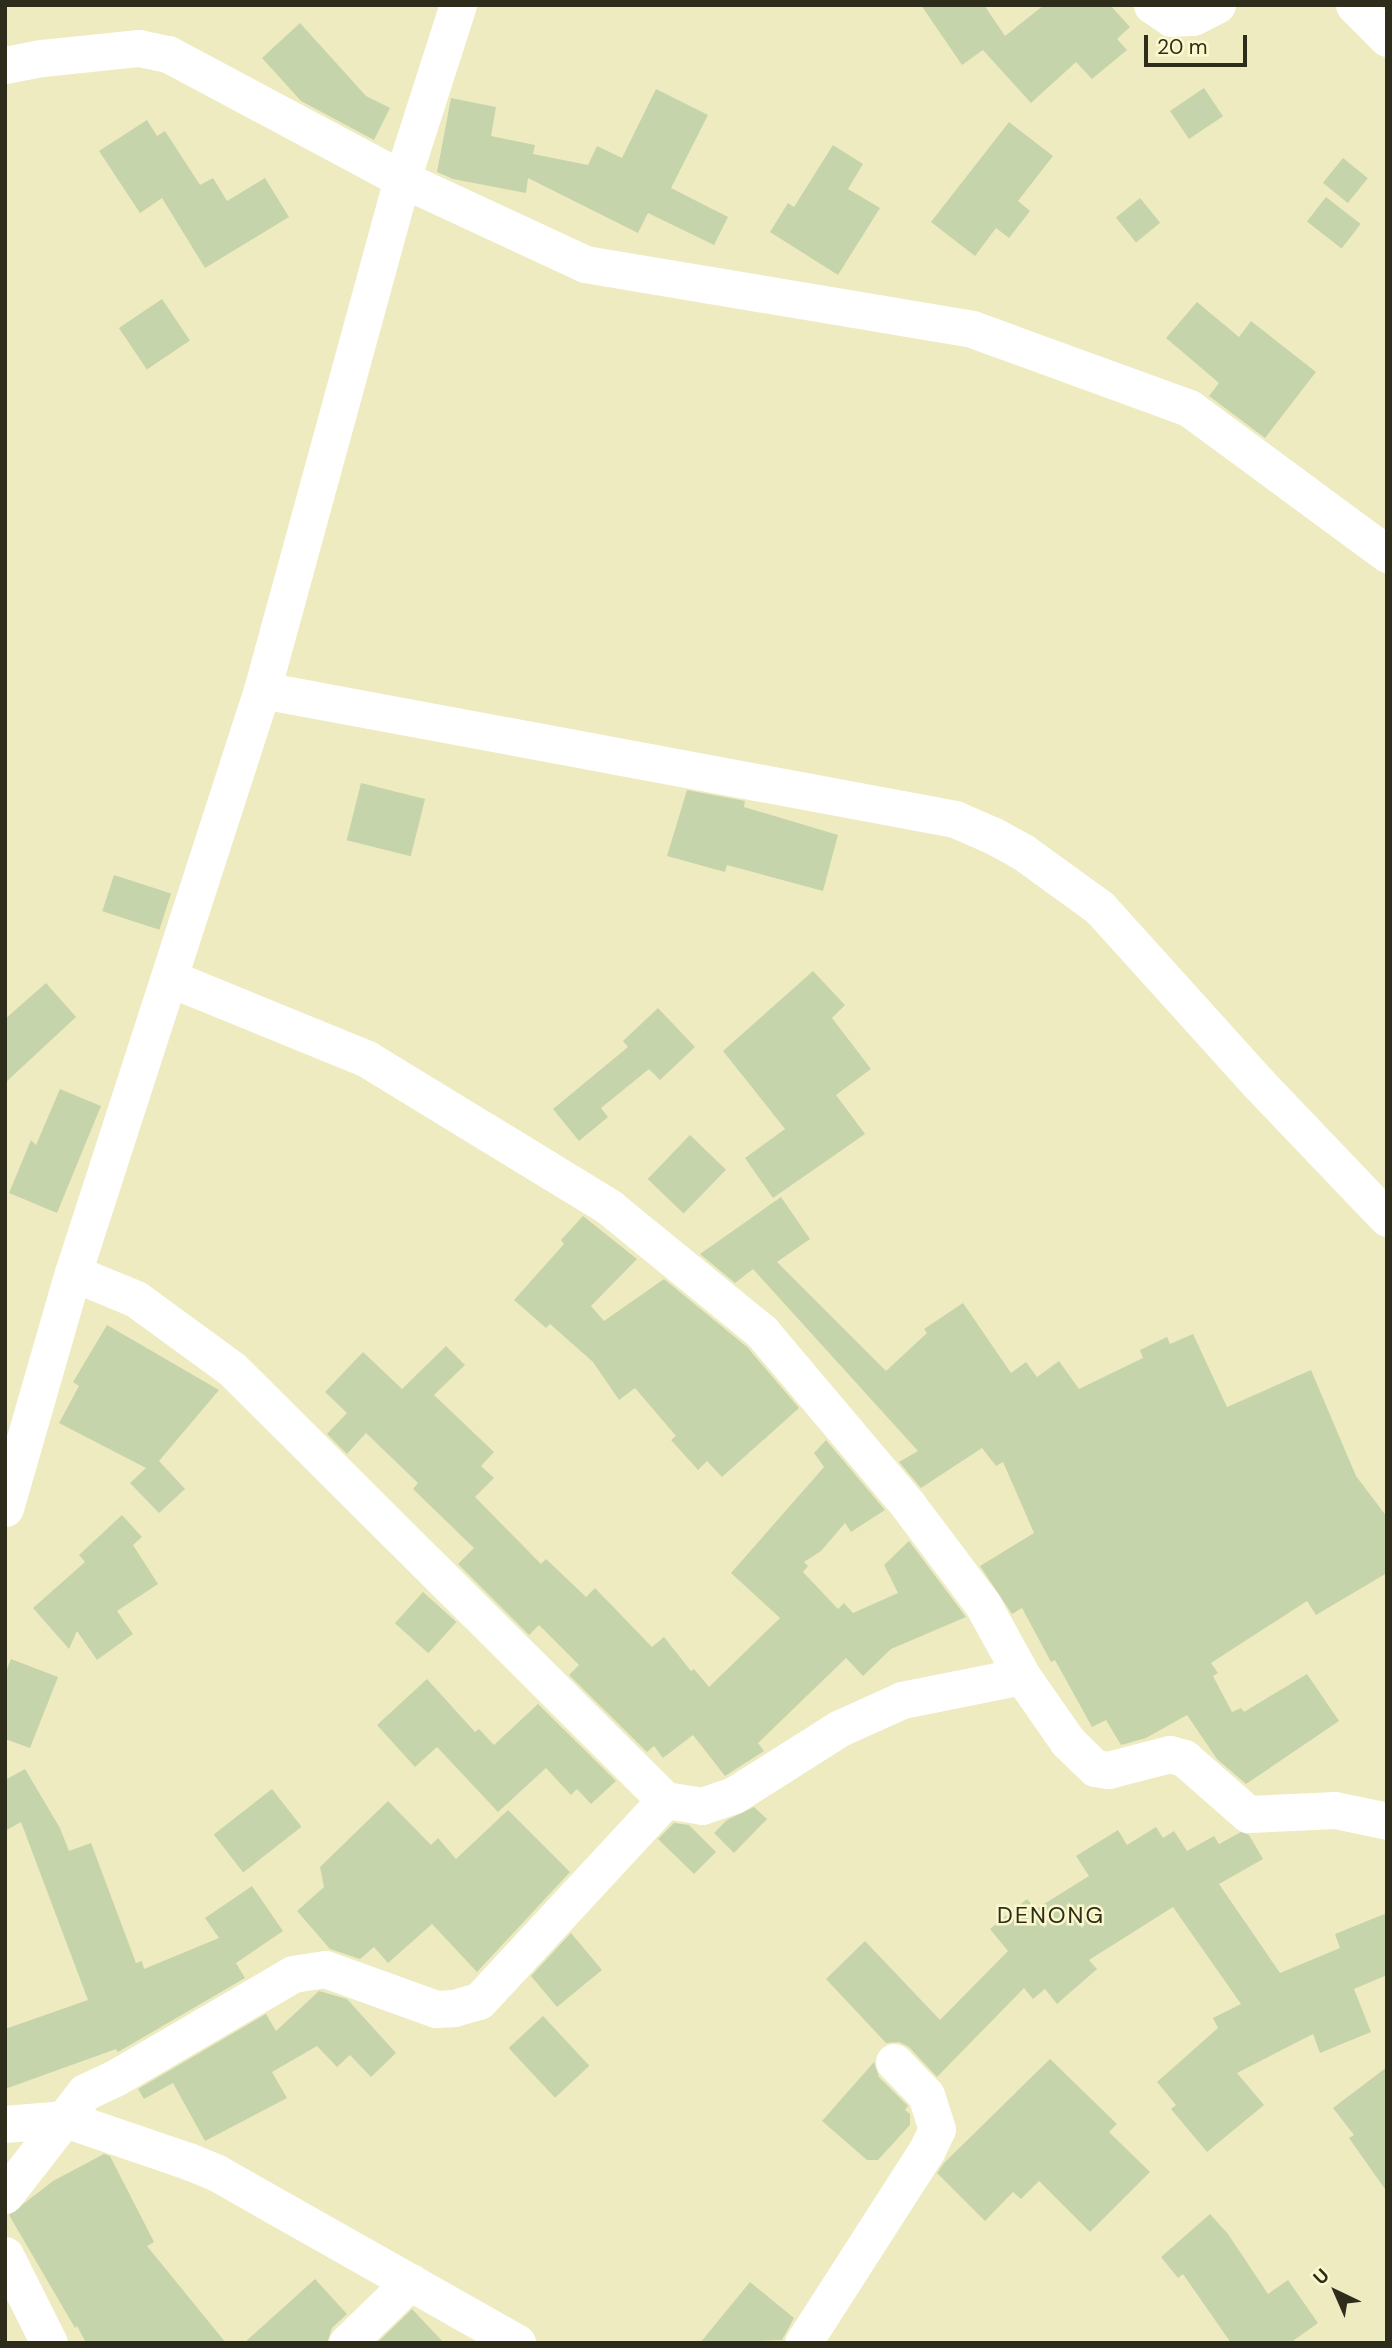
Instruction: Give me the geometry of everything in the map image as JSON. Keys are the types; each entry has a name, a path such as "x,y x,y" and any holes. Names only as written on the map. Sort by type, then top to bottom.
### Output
{"street":[{"path":"5,1508 73,1273 261,690 402,179 458,5"},
{"path":"1152,5 1171,18 1193,18 1217,5"},
{"path":"1354,5 1387,38"},
{"path":"5,65 42,58 139,48 168,54 402,179 585,264 972,329 1189,408 1387,554"},
{"path":"261,690 955,819 995,836 1023,852 1100,908 1387,1218"},
{"path":"169,978 367,1059 609,1207 713,1290 762,1332 908,1505 983,1605 1022,1676 1068,1742 1095,1768 1108,1770 1170,1754 1184,1758 1248,1814 1335,1810 1387,1821"},
{"path":"73,1273 135,1299 232,1369 665,1800 702,1806 734,1795 840,1728 902,1700 1022,1676"},
{"path":"5,2195 85,2092 115,2078 293,1974 305,1970 335,1972 436,2009 454,2008 479,2001 665,1800"},
{"path":"803,2343 927,2150 937,2129 926,2095 894,2062"},
{"path":"5,2124 65,2119 217,2173 517,2343"},
{"path":"5,2255 49,2343"},
{"path":"347,2343 410,2282"}],"building":[{"path":"921,5 984,5 1005,36 1044,5 1110,5 1130,27 1117,39 1127,50 1092,79 1076,62 1031,103 983,50 962,65"},
{"path":"300,23 366,96 390,108 374,140 301,101 262,58"},
{"path":"1204,88 1223,116 1189,139 1170,111"},
{"path":"656,89 708,115 671,188 728,217 714,245 648,213 638,233 528,178 526,193 453,179 437,172 451,98 496,107 491,136 535,145 533,154 588,165 597,146 622,158"},
{"path":"147,120 157,136 165,131 200,185 213,178 227,201 265,178 289,217 205,268 162,198 140,213 99,151"},
{"path":"1009,122 1053,156 1018,201 1030,211 1009,238 996,228 975,256 931,222"},
{"path":"833,145 863,164 848,189 880,208 838,275 770,232 788,203 794,207"},
{"path":"1343,158 1368,178 1348,203 1323,183"},
{"path":"1326,197 1361,224 1342,249 1307,221"},
{"path":"1140,198 1160,223 1136,242 1116,218"},
{"path":"162,299 190,340 147,370 119,328"},
{"path":"1197,302 1239,337 1251,321 1316,372 1265,438 1209,396 1219,383 1166,338"},
{"path":"361,783 425,799 411,856 347,840"},
{"path":"687,790 745,801 744,807 838,835 823,891 727,865 725,872 667,856"},
{"path":"114,875 171,894 159,930 102,911"},
{"path":"813,971 845,1005 832,1018 871,1069 836,1095 865,1134 773,1198 745,1158 785,1129 723,1051"},
{"path":"46,983 76,1017 5,1083 5,1019"},
{"path":"658,1008 695,1047 660,1080 649,1069 601,1108 608,1117 579,1141 553,1109 628,1047 623,1041"},
{"path":"60,1089 101,1106 57,1213 9,1193 31,1140 36,1145"},
{"path":"690,1135 726,1170 684,1214 648,1179"},
{"path":"781,1197 810,1239 777,1262 886,1371 927,1333 924,1329 963,1303 1011,1373 1026,1362 1037,1377 1059,1361 1079,1389 1143,1358 1140,1350 1167,1337 1170,1344 1193,1334 1227,1407 1311,1370 1356,1476 1387,1517 1387,1573 1316,1615 1307,1601 1211,1663 1218,1673 1213,1676 1232,1712 1241,1708 1244,1712 1307,1674 1339,1721 1246,1784 1217,1759 1187,1715 1146,1738 1121,1745 1106,1720 1092,1727 1055,1660 1051,1662 1022,1608 1012,1614 980,1566 1034,1533 1003,1462 996,1466 982,1448 921,1488 899,1462 918,1451 753,1269 735,1283 700,1254"},
{"path":"583,1216 637,1259 591,1306 604,1321 664,1279 747,1347 799,1408 722,1477 707,1461 698,1470 671,1440 676,1436 635,1388 619,1400 593,1362 550,1324 546,1328 514,1300 564,1244 561,1240"},
{"path":"107,1325 219,1390 159,1461 185,1489 159,1513 130,1483 146,1468 59,1423 79,1386 73,1382"},
{"path":"446,1346 465,1365 434,1395 494,1452 481,1466 494,1478 475,1497 541,1564 546,1559 586,1597 595,1588 652,1647 664,1637 691,1671 694,1669 709,1687 780,1618 731,1573 824,1467 814,1453 826,1440 885,1510 851,1532 845,1523 821,1551 804,1562 808,1566 803,1572 838,1609 844,1603 853,1613 898,1593 884,1565 909,1541 966,1617 891,1649 863,1676 846,1658 758,1743 764,1751 725,1776 693,1735 663,1758 654,1746 647,1752 569,1675 579,1665 539,1625 529,1635 458,1564 474,1548 413,1489 418,1483 366,1433 347,1454 327,1434 347,1413 325,1392 363,1352 402,1389"},
{"path":"122,1515 142,1537 133,1545 158,1584 117,1611 133,1634 97,1660 77,1631 69,1649 33,1608 85,1562 79,1555"},
{"path":"423,1592 456,1622 428,1653 395,1623"},
{"path":"11,1659 58,1677 30,1748 5,1739 5,1674"},
{"path":"427,1679 475,1732 479,1729 494,1745 538,1704 616,1781 591,1804 577,1789 571,1795 546,1768 498,1812 437,1747 415,1767 377,1725"},
{"path":"25,1769 60,1828 69,1851 91,1843 136,1963 142,1961 144,1969 219,1938 205,1918 252,1886 283,1931 236,1963 245,1978 118,2052 116,2049 5,2089 5,2029 88,2000 21,1822 5,1831 5,1780"},
{"path":"272,1789 302,1827 243,1872 214,1835"},
{"path":"388,1801 431,1845 438,1838 456,1859 508,1810 570,1872 477,1972 432,1924 388,1963 374,1947 360,1959 330,1949 297,1911 324,1887 320,1867"},
{"path":"754,1807 767,1819 734,1853 714,1833 727,1820"},
{"path":"674,1823 689,1825 716,1852 694,1874 658,1839"},
{"path":"1156,1827 1163,1838 1174,1831 1187,1851 1214,1836 1219,1844 1241,1832 1249,1835 1263,1859 1219,1884 1280,1973 1340,1948 1335,1934 1387,1913 1387,1975 1354,1989 1371,2032 1320,2053 1313,2034 1237,2073 1264,2105 1207,2152 1171,2109 1176,2105 1157,2082 1218,2028 1213,2018 1241,2004 1173,1907 1089,1960 1097,1969 1057,2004 1045,1989 1033,1999 1024,1988 937,2077 909,2047 899,2042 886,2043 826,1979 865,1941 940,2020 1008,1951 990,1929 1027,1899 1036,1909 1089,1876 1076,1856 1118,1830 1127,1845"},
{"path":"571,1933 602,1970 557,2007 531,1976"},
{"path":"319,1991 347,1999 396,2053 371,2077 350,2055 337,2067 317,2046 272,2072 287,2098 205,2141 173,2083 144,2099 138,2089 266,2014 276,2031"},
{"path":"543,2016 589,2066 555,2098 509,2048"},
{"path":"1050,2059 1117,2124 1109,2132 1150,2172 1090,2232 1039,2181 1021,2199 1013,2192 985,2221 937,2173"},
{"path":"874,2062 879,2077 908,2106 905,2110 910,2114 910,2125 878,2160 867,2160 822,2121"},
{"path":"1387,2067 1387,2192 1349,2138 1354,2135 1333,2108"},
{"path":"104,2154 110,2156 154,2242 147,2246 226,2343 86,2343 77,2326 75,2328 9,2215 53,2181"},
{"path":"1210,2214 1228,2234 1268,2294 1288,2280 1318,2323 1290,2343 1231,2343 1183,2274 1178,2278 1161,2257"},
{"path":"315,2279 347,2314 332,2328 327,2343 244,2343"},
{"path":"750,2282 794,2318 782,2340 700,2343"},
{"path":"412,2309 444,2343 377,2343"}],"district":[{"name":"DENONG","path":"1051,1915"}]}
